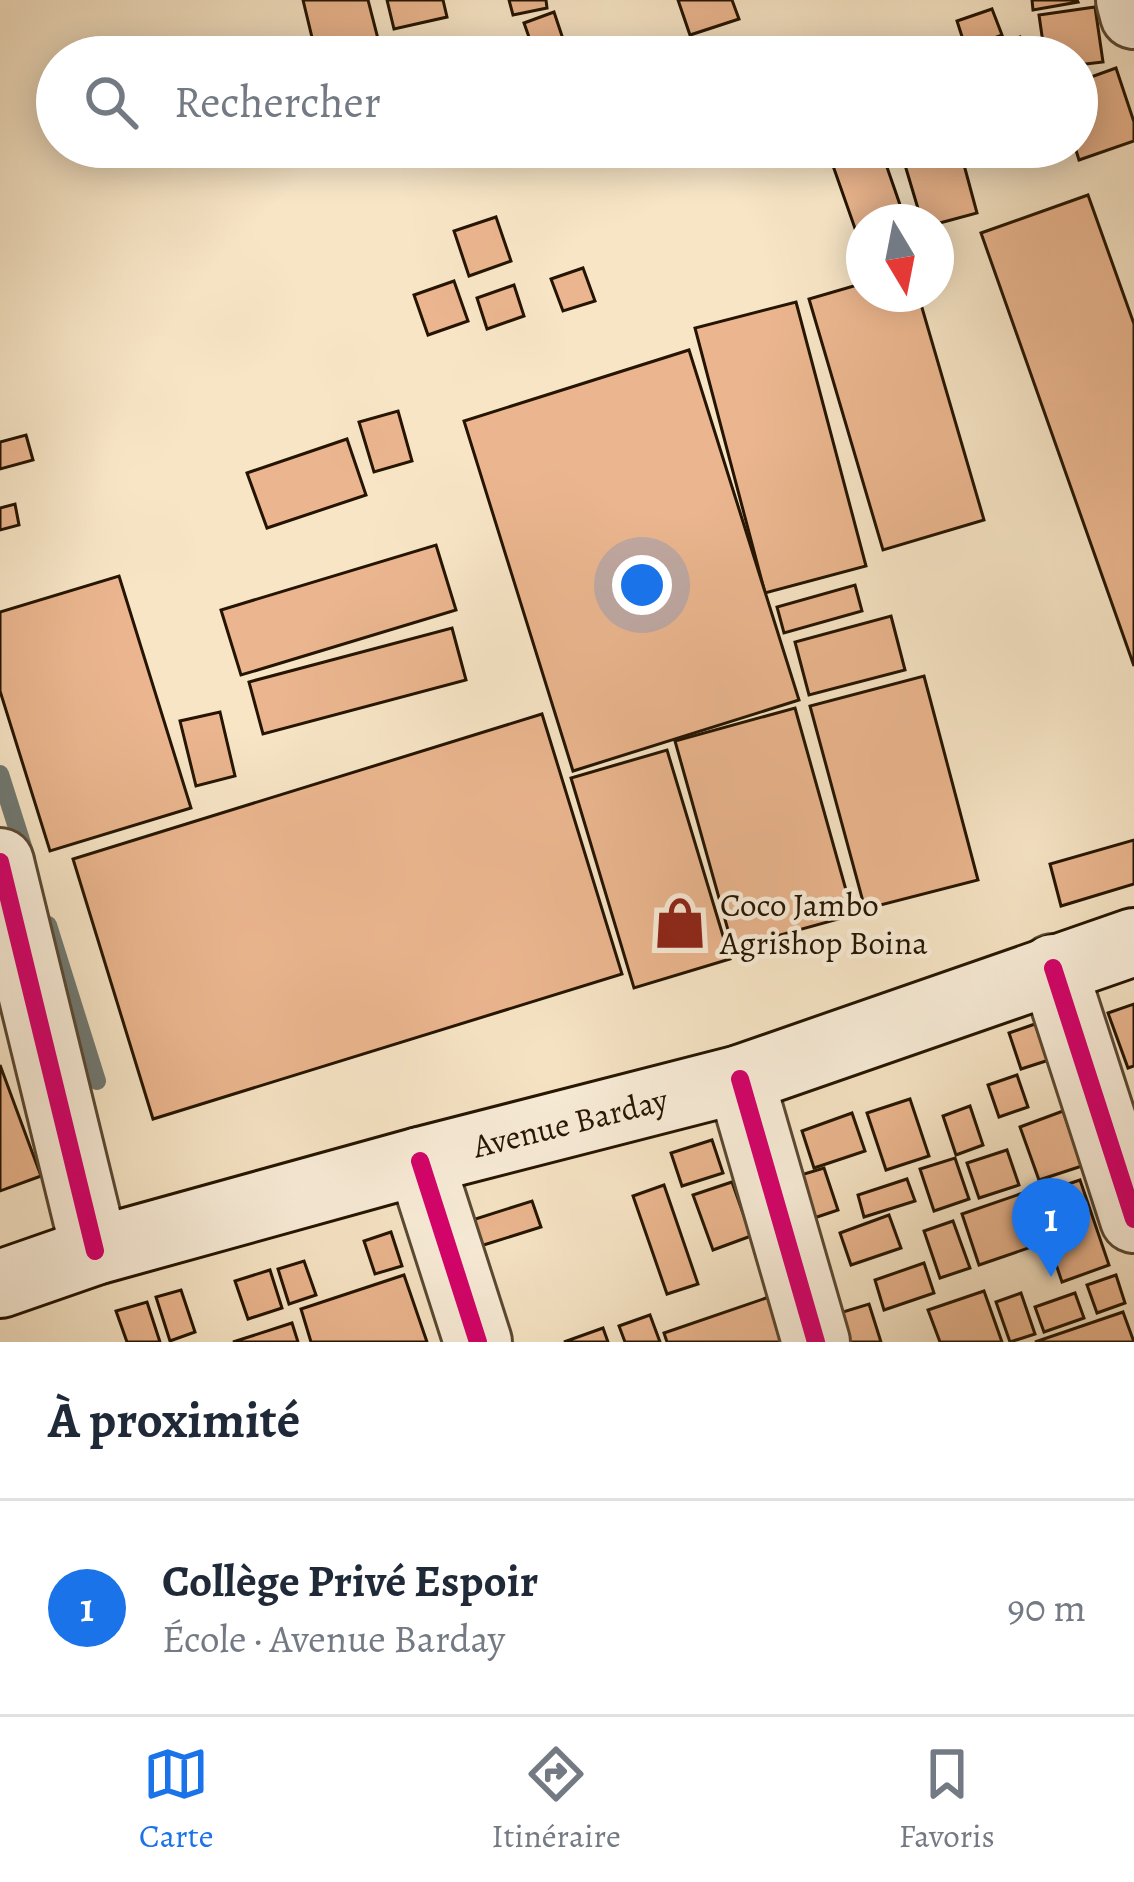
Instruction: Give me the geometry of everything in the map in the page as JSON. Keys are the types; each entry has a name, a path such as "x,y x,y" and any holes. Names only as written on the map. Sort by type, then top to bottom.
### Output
{"main road":[{"path":"1130,0 1134,15"},
{"path":"0,862 95,1250"},
{"name":"Avenue Barday","path":"0,1284 95,1250 740,1078 1134,942"},
{"path":"1053,968 1134,1219"},
{"path":"740,1078 816,1342"},
{"path":"420,1161 478,1342"}],"building":[{"path":"303,0 368,0 377,36 312,36"},
{"path":"387,0 443,0 447,17 394,29"},
{"path":"509,0 546,0 547,8 513,15"},
{"path":"678,0 732,0 739,19 690,35"},
{"path":"1032,0 1077,0 1078,2 1033,10"},
{"path":"1095,7 1103,62 1098,63 1098,36 1042,36 1039,15"},
{"path":"992,9 1002,35 962,36 957,21"},
{"path":"554,12 562,36 529,36 524,23"},
{"path":"1116,68 1134,122 1134,141 1098,153 1098,74"},
{"path":"834,168 887,168 900,204 846,204"},
{"path":"906,168 965,168 977,213 954,219 954,204 917,204"},
{"path":"1088,195 1134,324 1134,666 981,233"},
{"path":"496,217 511,261 469,276 454,231"},
{"path":"583,268 595,301 563,311 551,279"},
{"path":"454,281 468,321 428,335 414,295"},
{"path":"514,285 524,316 487,329 477,298"},
{"path":"846,288 846,312 923,312 984,520 883,550 809,299"},
{"path":"796,302 866,566 765,593 695,328"},
{"path":"689,350 799,700 573,771 464,421"},
{"path":"398,411 412,461 374,472 359,422"},
{"path":"26,435 33,460 0,469 0,442"},
{"path":"347,439 366,495 267,528 247,473"},
{"path":"15,504 19,525 0,530 0,508"},
{"path":"436,545 456,610 241,675 221,610"},
{"path":"119,576 191,808 50,851 0,691 0,612"},
{"path":"855,585 862,611 784,633 777,607"},
{"path":"891,616 905,670 809,695 795,642"},
{"path":"452,628 466,680 263,734 249,682"},
{"path":"924,676 978,880 865,909 810,706"},
{"path":"795,708 853,915 733,948 675,741"},
{"path":"220,712 235,776 196,786 180,721"},
{"path":"542,714 622,974 153,1119 73,859"},
{"path":"667,750 730,959 634,988 571,778"},
{"path":"1134,840 1134,884 1061,906 1050,864"},
{"path":"1134,1004 1134,1066 1128,1068 1108,1013"},
{"path":"1035,1024 1049,1060 1021,1069 1009,1033"},
{"path":"0,1065 41,1176 0,1191"},
{"path":"1017,1075 1028,1107 999,1117 988,1085"},
{"path":"910,1099 929,1156 886,1170 867,1113"},
{"path":"970,1106 983,1145 956,1155 943,1116"},
{"path":"1063,1111 1082,1166 1039,1180 1020,1127"},
{"path":"852,1113 865,1151 814,1168 802,1131"},
{"path":"712,1140 723,1173 682,1186 671,1153"},
{"path":"1007,1150 1019,1185 979,1198 967,1163"},
{"path":"955,1158 969,1199 934,1211 920,1169"},
{"path":"824,1168 838,1210 808,1220 794,1177"},
{"path":"907,1179 915,1201 864,1217 858,1195"},
{"path":"1080,1180 1109,1265 1062,1282 1033,1196"},
{"path":"732,1182 751,1236 713,1250 693,1195"},
{"path":"664,1185 698,1284 667,1294 633,1196"},
{"path":"1023,1193 1040,1244 979,1265 962,1214"},
{"path":"532,1201 541,1227 474,1248 466,1222"},
{"path":"889,1215 901,1248 851,1265 840,1233"},
{"path":"953,1221 970,1268 940,1278 924,1231"},
{"path":"391,1232 402,1266 375,1274 364,1241"},
{"path":"304,1261 316,1295 289,1304 278,1269"},
{"path":"924,1263 934,1293 884,1310 875,1280"},
{"path":"270,1270 282,1308 248,1319 235,1281"},
{"path":"404,1275 427,1342 311,1342 301,1309"},
{"path":"1116,1275 1125,1303 1097,1313 1087,1285"},
{"path":"181,1290 195,1332 170,1341 156,1297"},
{"path":"984,1291 1002,1342 940,1342 928,1310"},
{"path":"1021,1293 1035,1334 1010,1342 996,1302"},
{"path":"1075,1293 1084,1318 1044,1332 1035,1307"},
{"path":"769,1297 785,1342 667,1342 664,1333"},
{"path":"147,1302 160,1342 127,1342 116,1311"},
{"path":"869,1304 881,1342 842,1342 833,1315"},
{"path":"1123,1312 1134,1342 1035,1342"},
{"path":"650,1315 660,1342 625,1342 619,1326"},
{"path":"292,1323 298,1342 233,1342"},
{"path":"603,1328 608,1342 564,1342"}],"waterway":[{"path":"0,774 27,859"},
{"path":"48,925 97,1081"}],"cycle path":[{"path":"0,862 95,1251"},
{"path":"1053,968 1134,1219"},
{"path":"740,1079 816,1342"},
{"path":"420,1161 478,1342"}],"place":[{"name":"Coco Jambo Agrishop Boina","path":"680,923"},
{"name":"Collège Privé Espoir","path":"1051,1277"}]}
